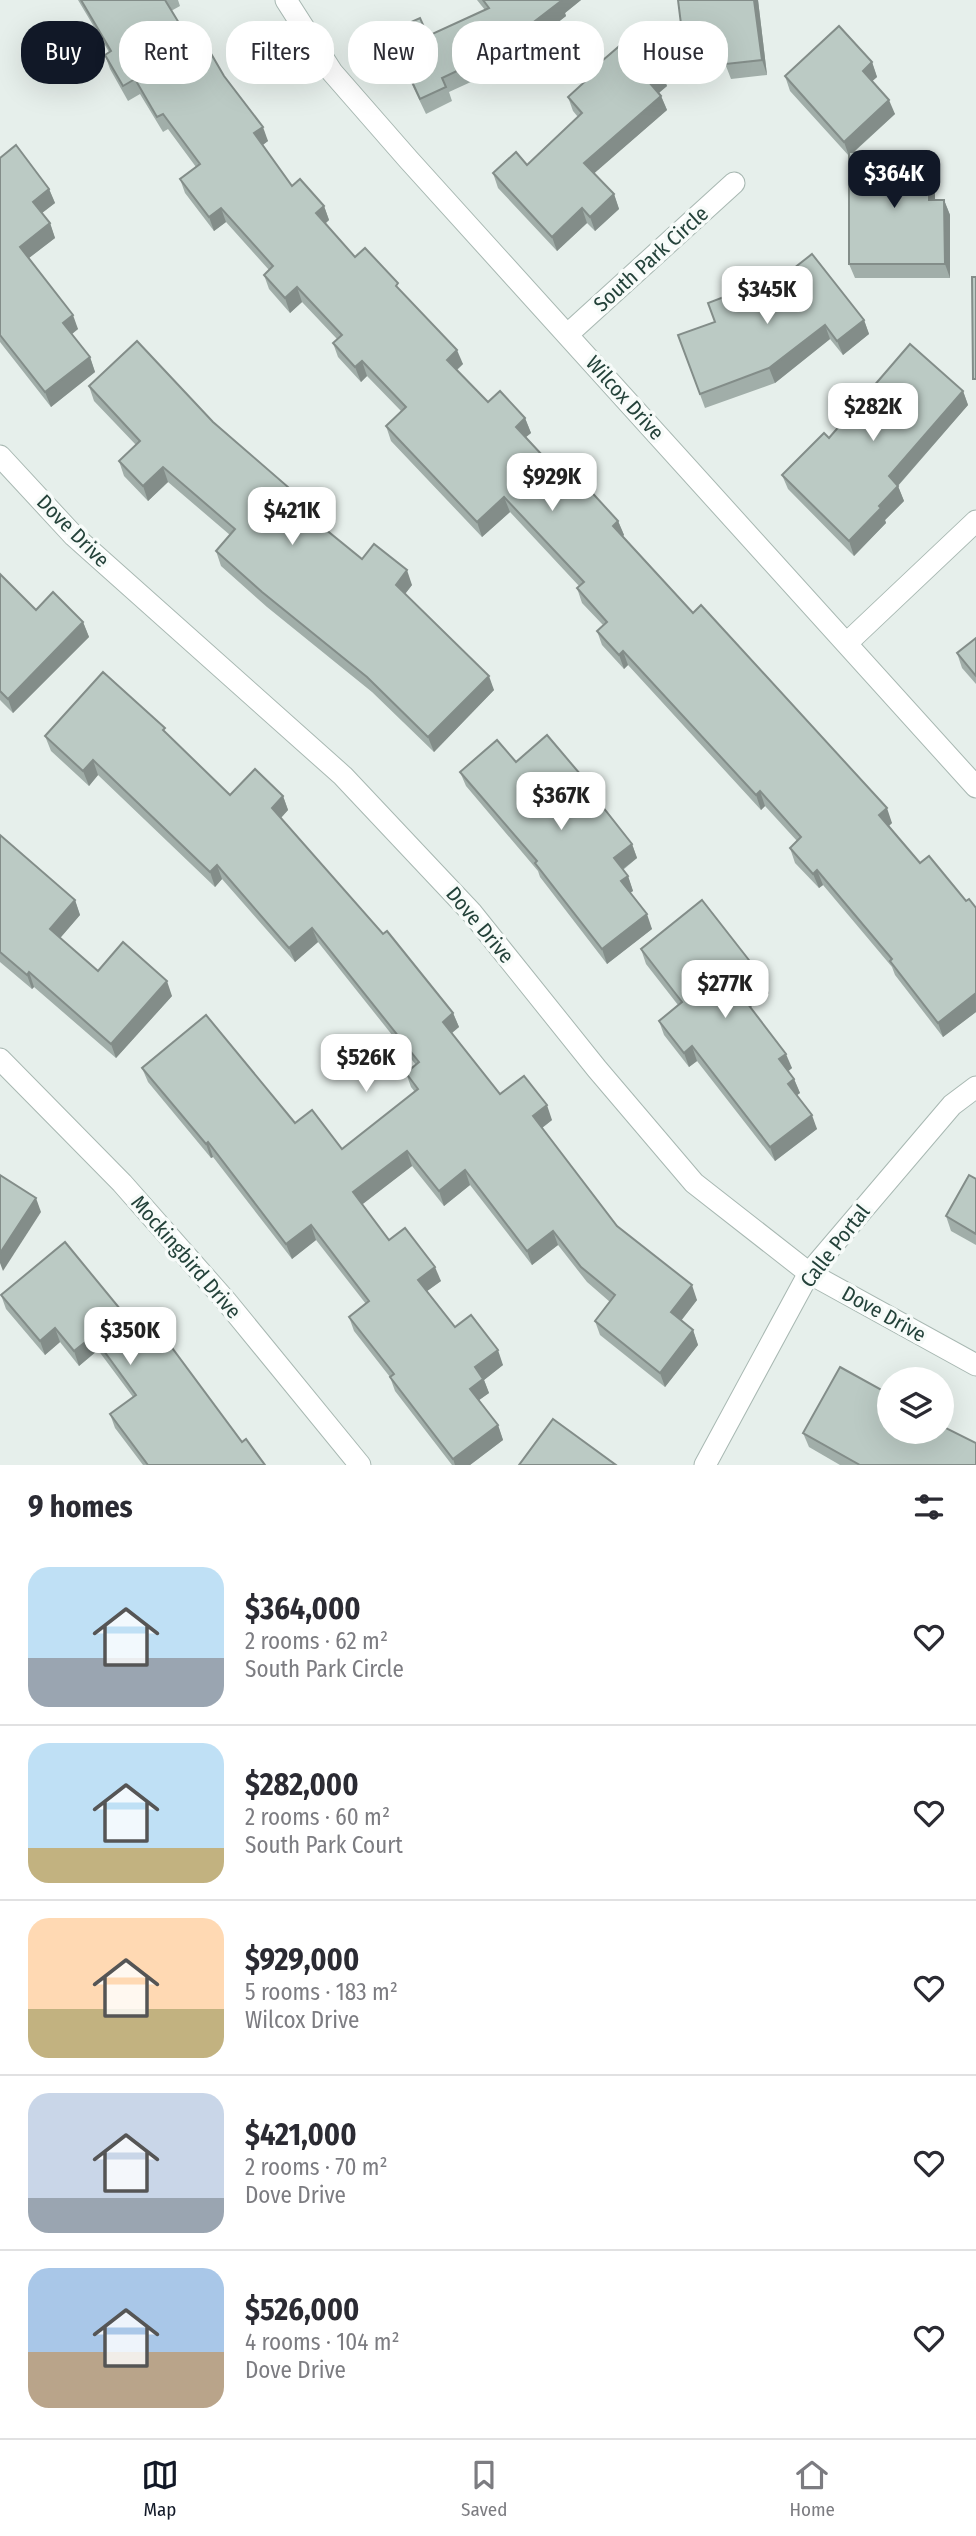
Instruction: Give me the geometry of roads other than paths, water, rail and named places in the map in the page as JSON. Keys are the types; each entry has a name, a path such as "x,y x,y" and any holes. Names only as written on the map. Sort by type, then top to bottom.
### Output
{"street":[{"name":"Wilcox Drive","path":"286,0 332,72 408,159 976,787"},
{"name":"South Park Circle","path":"568,334 734,183"},
{"name":"Dove Drive","path":"0,456 74,536 343,776 472,914 597,1069 694,1183 809,1273 976,1365"},
{"path":"847,643 976,521"},
{"name":"Mockingbird Drive","path":"0,1059 122,1183 209,1281 360,1465"},
{"name":"Calle Portal","path":"705,1465 809,1273 952,1105 976,1087"}]}
